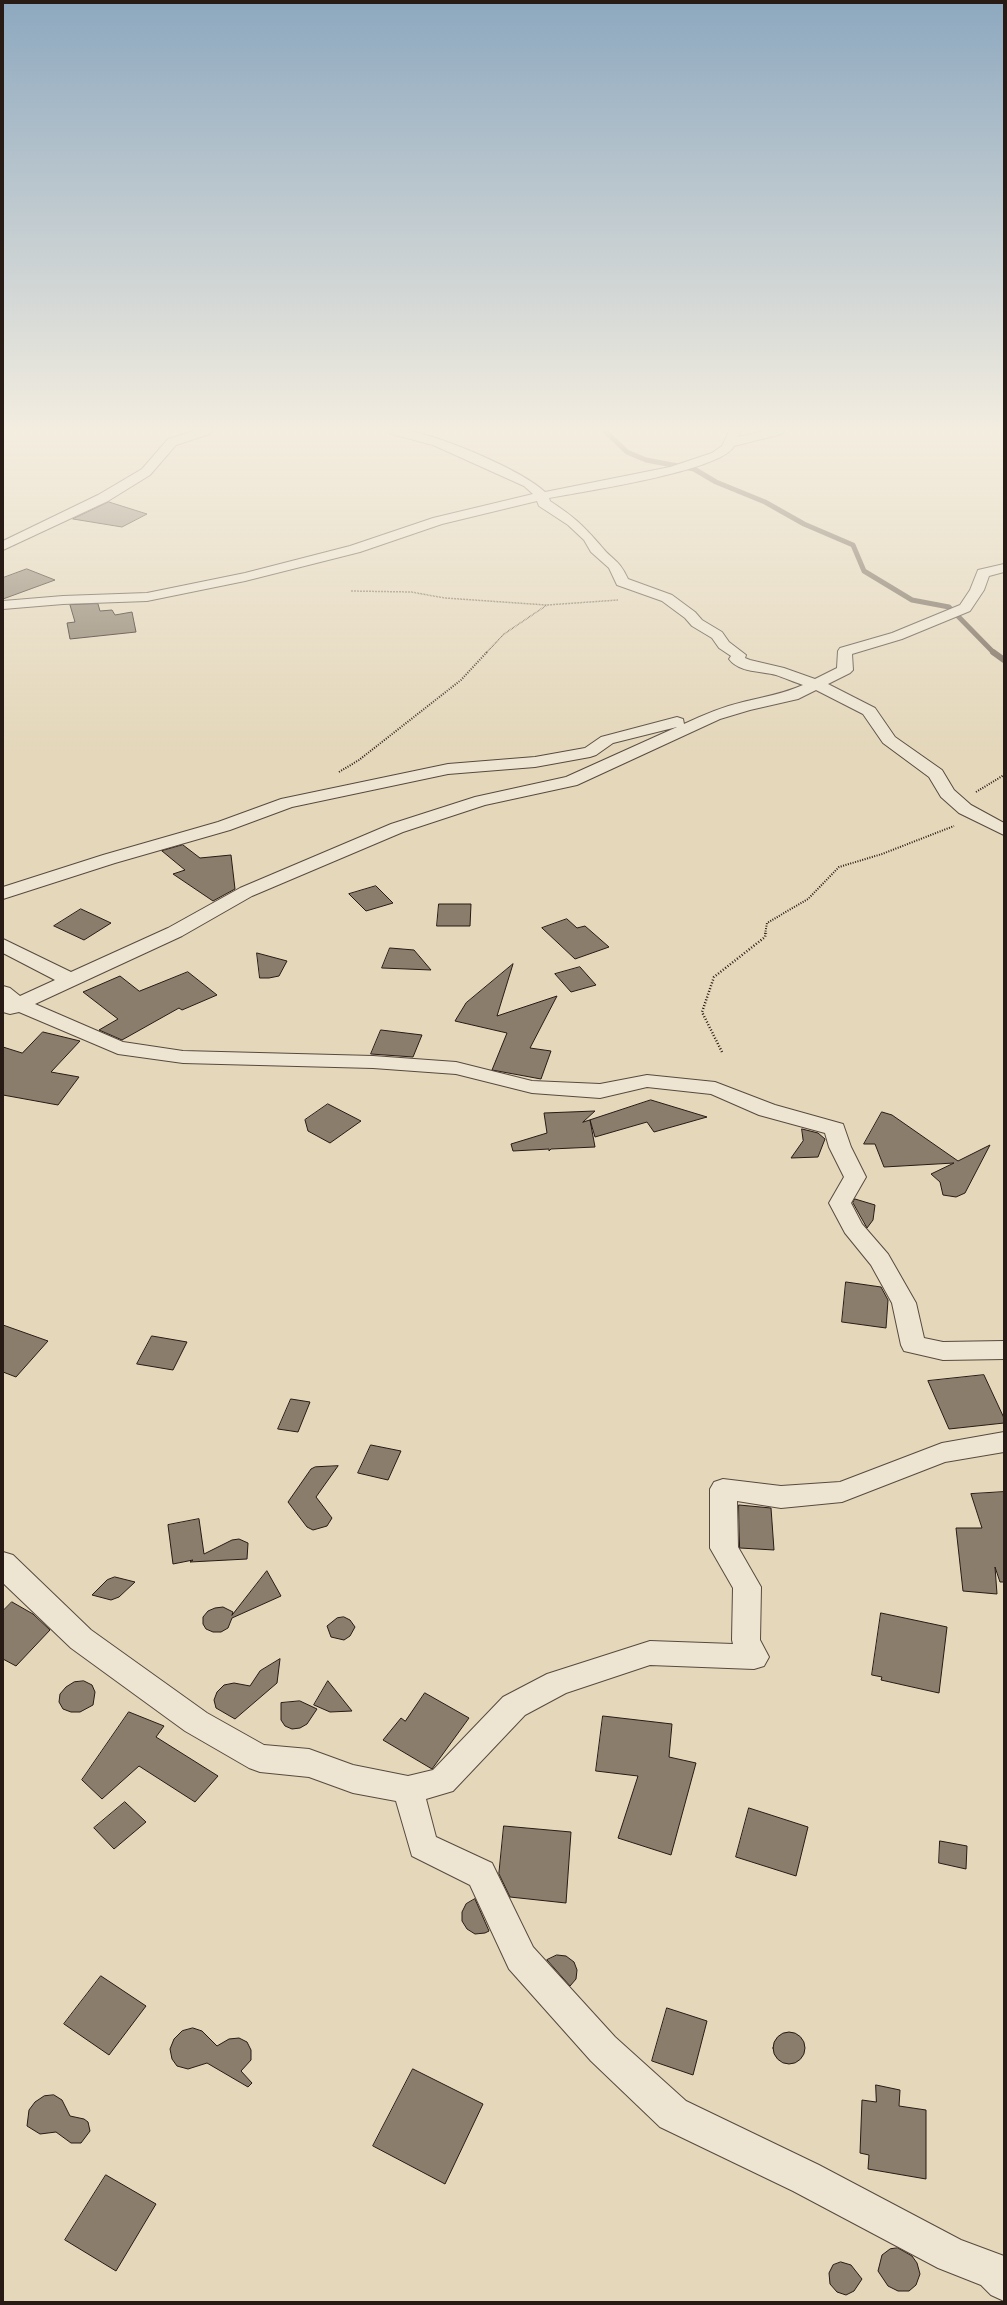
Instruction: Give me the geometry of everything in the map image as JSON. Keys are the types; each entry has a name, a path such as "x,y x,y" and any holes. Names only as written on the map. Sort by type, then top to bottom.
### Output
{"street":[{"path":"3,546 18,539"},
{"path":"3,605 55,600 147,597 245,577 355,549 384,539"},
{"path":"590,539 596,549 615,566 622,582 667,598 678,608 690,615 697,623 717,635 724,645 739,655 737,659 745,664 779,671 815,684 869,711 889,740 936,774 947,793 965,809 1004,830"},
{"path":"8,1002 71,980 175,932 246,892 397,828 481,801 571,781 714,716 746,706 792,696 845,670 845,651 897,636 965,608 977,590 983,572 1004,568"},
{"path":"3,893 109,859 224,826 287,803 448,769 535,762 590,752 608,740 674,722 714,716"},
{"path":"3,945 71,980"},
{"path":"8,1002 118,1048 183,1057 373,1062 456,1068 532,1087 600,1091 647,1081 715,1088 767,1110 835,1129 840,1147 855,1177 840,1203 853,1228 880,1260 904,1303 913,1345 943,1351 1004,1350"},
{"path":"3,1563 11,1573 81,1639 196,1722 260,1758 310,1763 352,1779 408,1790 442,1781 514,1706 557,1683 650,1653 754,1657 746,1640 747,1588 724,1548 723,1489 781,1497 842,1492 942,1453 1004,1442"},
{"path":"408,1790 424,1846 481,1874 520,1958 603,2048 673,2114 806,2178 951,2255 994,2271 1004,2282"}],"path":[{"path":"351,591 411,592 445,598 547,605 623,600"},
{"path":"333,776 359,760 461,680 504,634 547,605"},
{"path":"722,1052 702,1012 714,977 765,937 767,923 808,900 839,867 882,854 954,826 976,791 1004,775"}],"building":[{"path":"27,569 55,580 3,599 3,578"},
{"path":"98,604 100,611 112,610 115,615 132,612 136,632 70,639 67,623 75,622 70,605"},
{"path":"183,845 200,858 231,855 235,889 213,901 173,874 185,870 162,851"},
{"path":"376,886 393,903 366,911 349,894"},
{"path":"439,904 471,904 470,926 437,926"},
{"path":"81,909 111,923 84,940 54,926"},
{"path":"567,919 577,928 585,926 609,947 575,959 542,928"},
{"path":"390,948 414,950 431,970 382,968"},
{"path":"257,953 287,961 279,976 260,978"},
{"path":"513,964 497,1016 557,996 530,1048 551,1051 541,1079 492,1070 507,1033 455,1021 466,1003"},
{"path":"580,967 596,985 571,992 555,974"},
{"path":"188,972 217,995 182,1010 179,1008 122,1040 99,1030 118,1019 83,992 120,976 139,991"},
{"path":"381,1030 422,1035 413,1057 371,1054"},
{"path":"43,1032 80,1041 51,1072 79,1077 58,1105 3,1095 3,1047 22,1053"},
{"path":"651,1100 707,1117 654,1132 647,1122 595,1137 590,1120 595,1147 551,1149 549,1151 549,1149 513,1151 511,1144 547,1133 544,1113 595,1111 583,1122"},
{"path":"328,1104 361,1121 330,1143 308,1131 305,1120"},
{"path":"882,1112 892,1115 958,1161 990,1145 965,1193 956,1197 943,1195 940,1182 931,1174 954,1163 884,1167 875,1144 864,1144"},
{"path":"802,1129 818,1133 825,1139 818,1157 791,1158 803,1141"},
{"path":"855,1199 875,1205 873,1220 867,1228 853,1203"},
{"path":"846,1282 881,1287 888,1300 886,1328 842,1322"},
{"path":"3,1325 48,1341 16,1377 3,1372"},
{"path":"152,1336 187,1342 173,1370 137,1364"},
{"path":"984,1375 1004,1418 1004,1423 949,1429 928,1381"},
{"path":"291,1399 310,1402 298,1432 278,1429"},
{"path":"371,1445 401,1451 388,1480 358,1473"},
{"path":"338,1466 316,1497 332,1518 327,1526 313,1530 307,1527 288,1502 311,1469 315,1467"},
{"path":"1004,1492 1004,1582 1000,1582 995,1567 997,1594 963,1591 956,1528 982,1528 971,1494"},
{"path":"739,1505 771,1508 774,1550 740,1548"},
{"path":"199,1519 204,1554 232,1540 239,1539 248,1543 247,1559 190,1562 193,1560 173,1564 168,1525"},
{"path":"267,1571 281,1596 232,1618 228,1628 221,1632 213,1632 206,1629 203,1624 203,1617 208,1611 223,1607 233,1612 232,1615"},
{"path":"115,1577 135,1582 119,1597 111,1600 92,1595 107,1580"},
{"path":"12,1602 33,1614 50,1630 16,1666 3,1659 3,1611"},
{"path":"881,1613 947,1627 939,1693 881,1680 882,1677 872,1675"},
{"path":"344,1617 350,1620 355,1627 350,1636 344,1640 331,1637 327,1626 337,1618"},
{"path":"280,1659 277,1683 235,1719 216,1708 214,1700 217,1692 224,1685 234,1683 250,1686 260,1671"},
{"path":"84,1681 92,1685 95,1692 93,1705 80,1712 71,1712 63,1709 59,1702 60,1694 66,1687 74,1682"},
{"path":"328,1681 352,1711 330,1712 314,1705"},
{"path":"425,1693 469,1718 432,1769 383,1740 401,1718 405,1721"},
{"path":"300,1701 317,1709 307,1724 300,1728 292,1729 285,1726 281,1720 281,1703"},
{"path":"129,1712 164,1726 156,1737 218,1776 195,1802 139,1766 102,1799 82,1780"},
{"path":"603,1716 672,1724 669,1757 696,1763 671,1855 618,1838 638,1776 596,1771"},
{"path":"125,1802 146,1822 114,1849 94,1828"},
{"path":"749,1808 808,1827 796,1876 736,1857"},
{"path":"504,1826 571,1832 566,1903 510,1897 499,1874"},
{"path":"940,1841 967,1846 966,1869 939,1863"},
{"path":"475,1899 489,1931 485,1933 475,1934 467,1929 462,1921 462,1912 466,1904"},
{"path":"557,1955 566,1956 574,1962 577,1970 576,1979 570,1986 547,1960"},
{"path":"101,1976 146,2006 109,2055 64,2024"},
{"path":"667,2008 707,2021 693,2075 652,2061"},
{"path":"193,2028 202,2031 217,2046 229,2039 239,2038 247,2042 251,2050 251,2060 241,2071 252,2083 248,2087 207,2063 188,2069 177,2066 172,2059 170,2049 174,2039 182,2031"},
{"path":"789,2032 800,2037 805,2048 800,2059 789,2064 778,2059 773,2048 778,2037"},
{"path":"413,2069 483,2104 445,2184 373,2146"},
{"path":"876,2085 900,2090 899,2106 926,2110 926,2179 868,2169 869,2155 860,2153 862,2100 876,2102"},
{"path":"54,2095 62,2100 70,2116 84,2119 88,2122 90,2131 81,2143 71,2143 56,2132 40,2134 27,2126 29,2110 35,2102 44,2096"},
{"path":"106,2175 156,2204 116,2271 65,2240"},
{"path":"898,2248 912,2256 917,2263 920,2274 916,2285 909,2291 898,2291 888,2286 878,2271 882,2255 890,2249"},
{"path":"841,2262 851,2265 862,2279 854,2291 846,2295 837,2292 830,2284 829,2273 833,2265"}],"waterway":[{"path":"838,539 853,545 864,571 912,600 949,607 993,652"},
{"path":"993,652 1004,660"}]}
